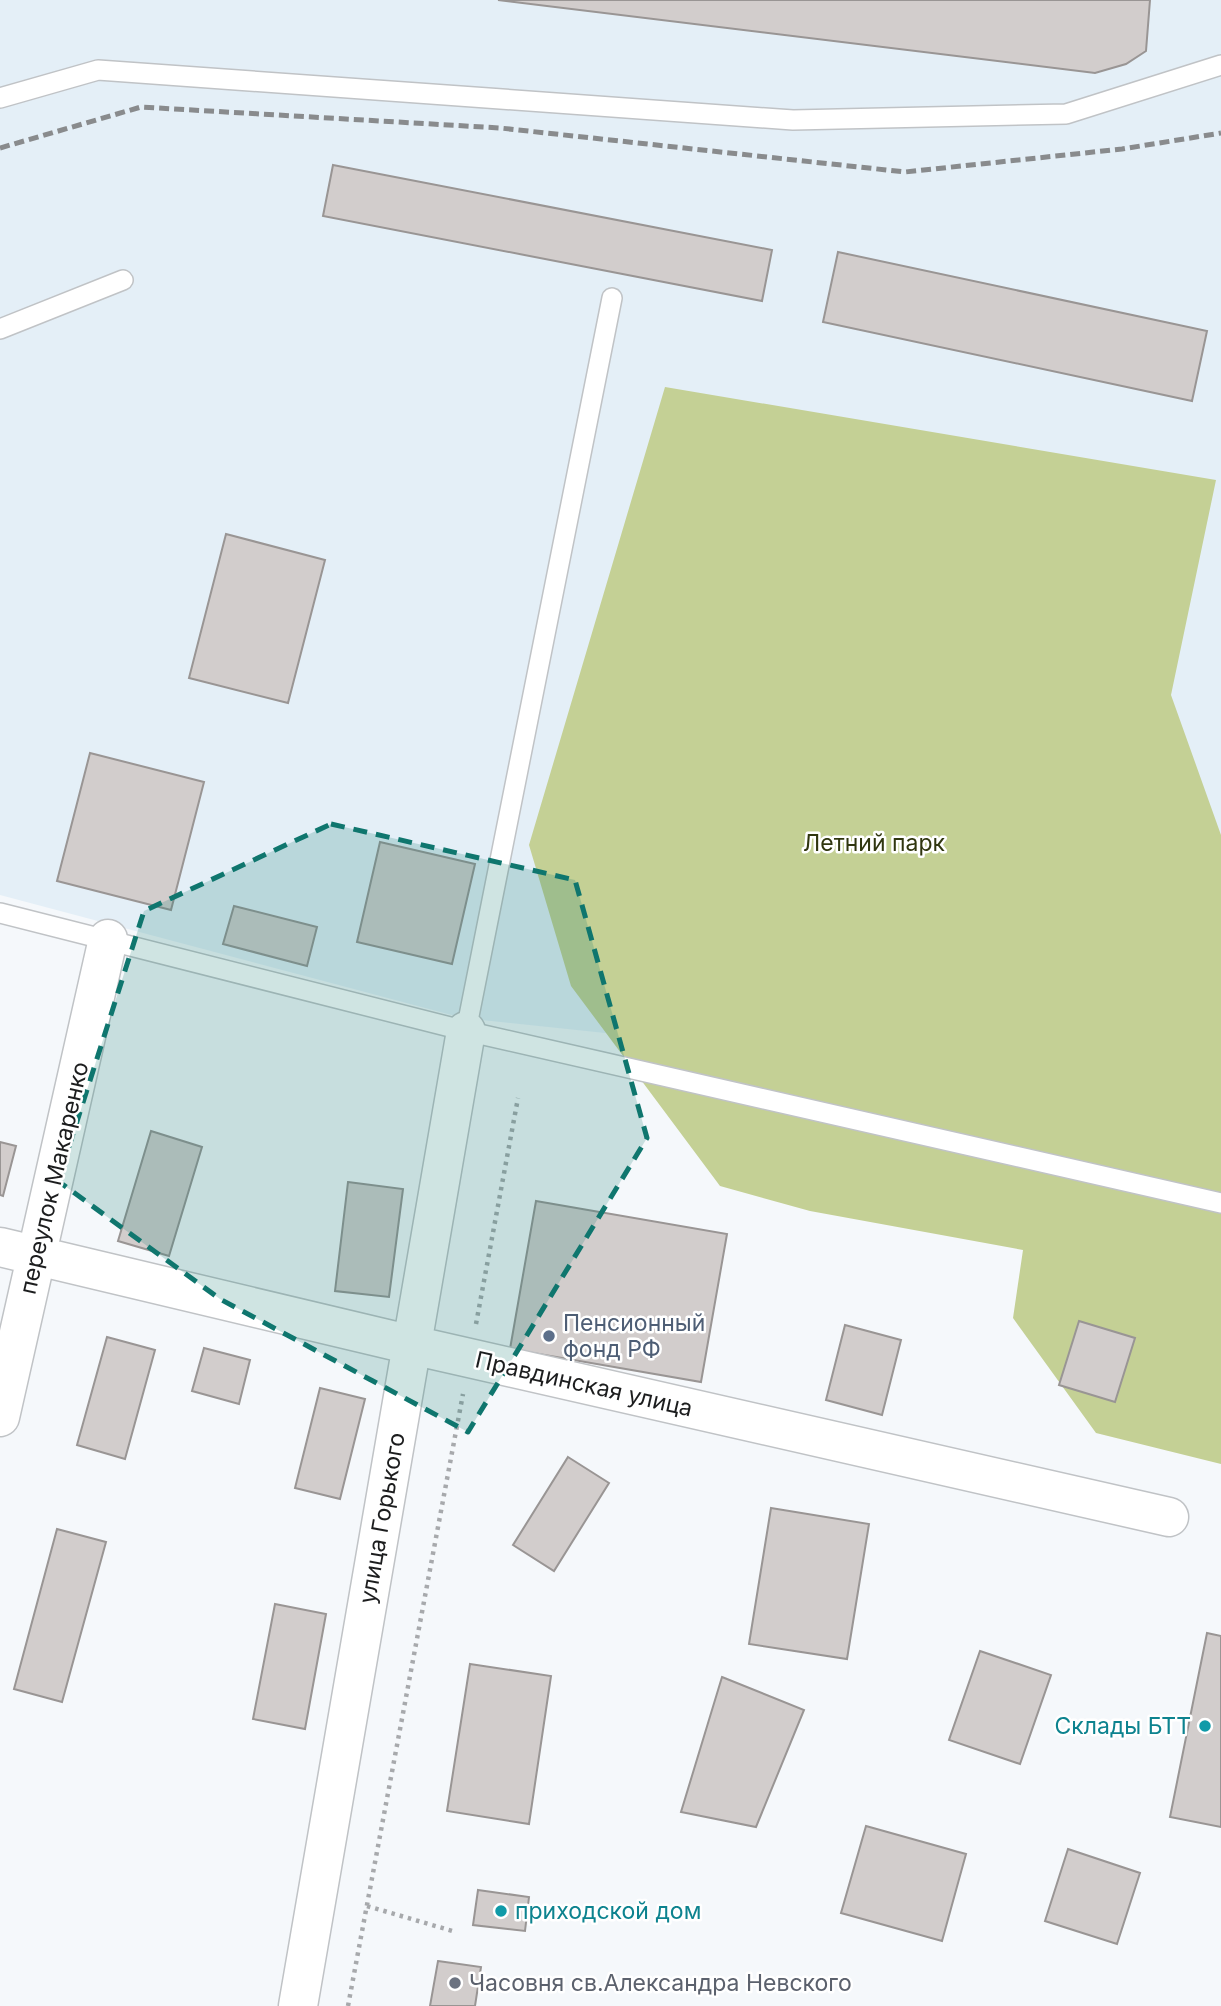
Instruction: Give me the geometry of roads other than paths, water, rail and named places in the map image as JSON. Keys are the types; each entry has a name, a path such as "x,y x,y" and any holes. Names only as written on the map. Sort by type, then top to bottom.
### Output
{"street":[{"name":"переулок Макаренко","path":"0,1417 108,939"},
{"name":"улица Горького","path":"298,2006 466,1031"},
{"name":"Правдинская улица","path":"0,1247 412,1345 1168,1517"}],"lane":[{"path":"0,97 98,70 793,120 1066,114 1221,65"},
{"path":"0,329 122,280"},
{"path":"466,1031 612,298"},
{"path":"0,913 466,1031 1221,1203"}],"railway":[{"path":"0,148 141,107 500,128 905,172 1122,149 1221,133"}],"place":[{"name":"Пенсионный фонд РФ","path":"549,1336"},
{"name":"Склады БТТ","path":"1205,1726"},
{"name":"приходской дом","path":"501,1911"},
{"name":"Часовня св.Александра Невского","path":"455,1983"}],"park label":[{"name":"Летний парк","path":"874,843"}]}
